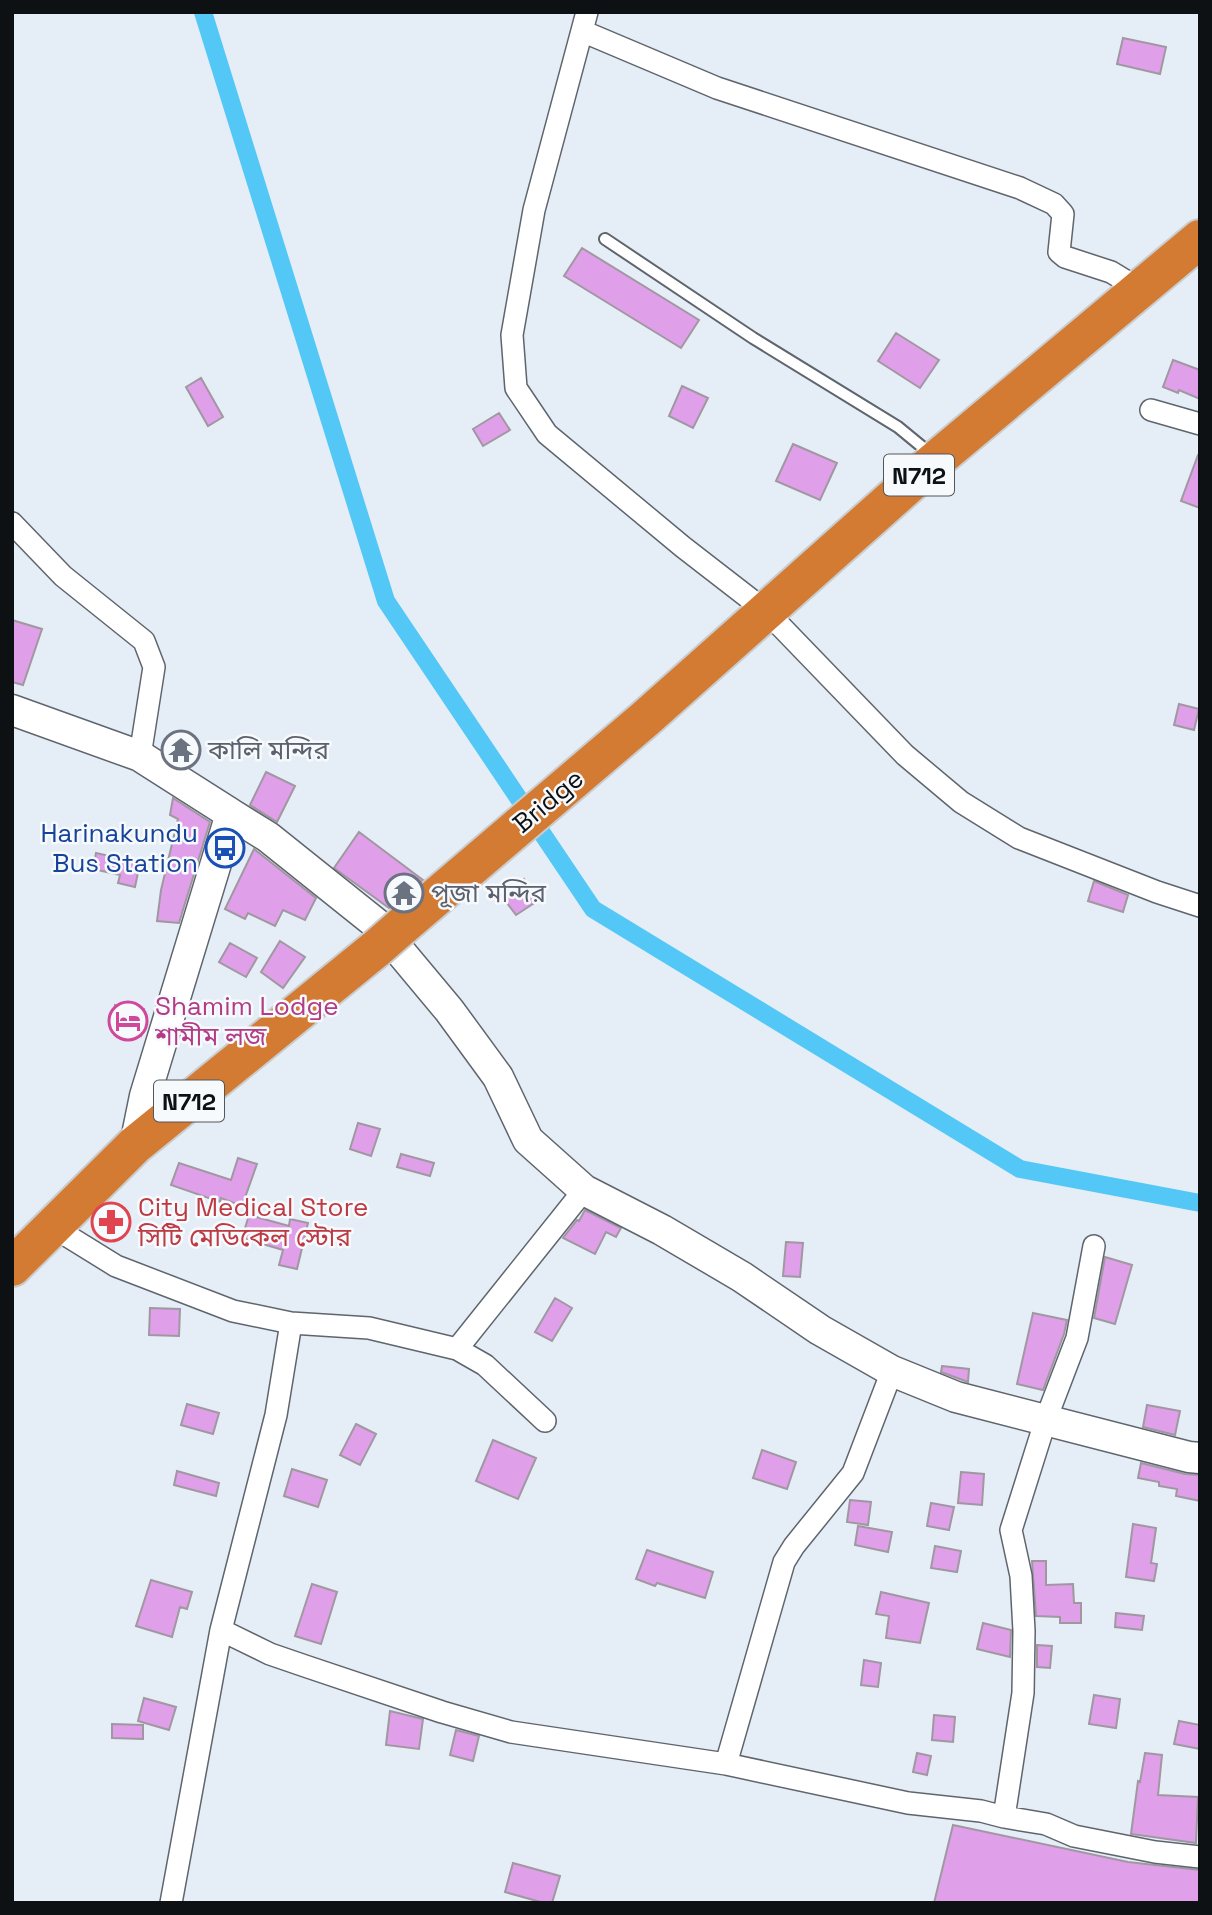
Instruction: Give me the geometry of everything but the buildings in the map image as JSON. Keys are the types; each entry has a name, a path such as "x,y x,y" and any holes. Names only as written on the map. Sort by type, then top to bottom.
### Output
{"highway":[{"name":"N712","path":"767,612 936,460 1200,239"},
{"name":"Bridge","path":"135,1145 389,937 767,612"},
{"name":"N712","path":"12,1267 135,1145"}],"street":[{"path":"1139,289 1111,272 1065,257 1059,252 1063,214 1054,204 1020,188 717,88 585,22 534,210 512,335 516,388 547,434 683,547 767,612 905,755 961,802 1019,838 1200,906"},
{"path":"1150,410 1200,424"},
{"path":"12,523 64,576 144,641 154,667 140,756"},
{"path":"12,710 140,756 268,837 378,925 449,1010 498,1077 528,1140 584,1190 662,1230 742,1277 820,1330 892,1371 956,1397 1200,1458"},
{"path":"135,1145 145,1096 231,814"},
{"path":"457,1349 584,1190"},
{"path":"53,1227 116,1266 233,1311 291,1323 369,1328 457,1349 485,1365 545,1421"},
{"path":"1004,1817 1023,1693 1021,1576 1011,1530 1046,1419 1077,1338 1094,1246"},
{"path":"171,1903 220,1630 276,1415 291,1323"},
{"path":"726,1764 784,1562 793,1546 853,1473 892,1371"},
{"path":"220,1630 270,1654 304,1666 442,1712 512,1732 726,1764 908,1803 981,1811 1046,1824 1074,1836 1155,1852 1200,1857"}],"lane":[{"path":"605,239 752,338 898,427 936,460"}],"waterway":[{"path":"203,12 386,601 593,909 1020,1169 1200,1203"}],"place":[{"name":"কালি মন্দির","path":"181,750"},
{"name":"Harinakundu Bus Station","path":"225,848"},
{"name":"পূজা মন্দির","path":"404,893"},
{"name":"Shamim Lodge শামীম লজ","path":"128,1021"},
{"name":"City Medical Store সিটি মেডিকেল স্টোর","path":"111,1222"}]}
